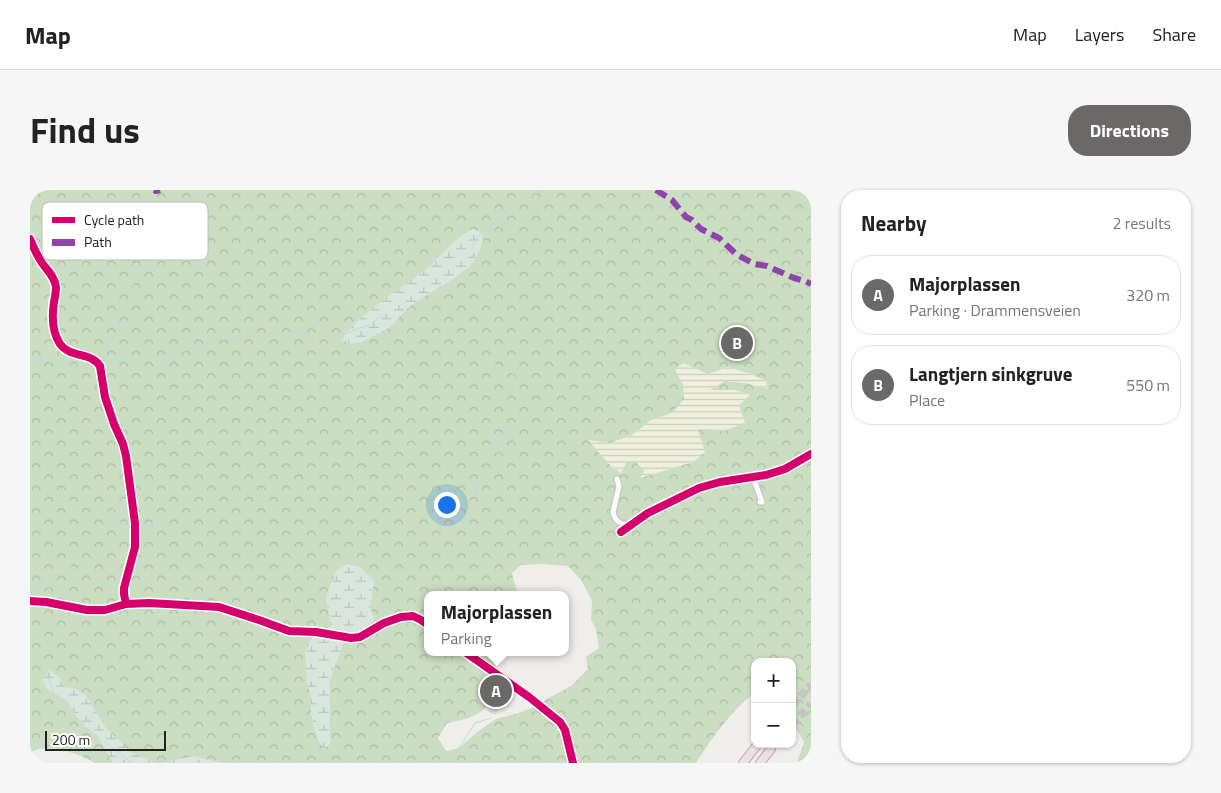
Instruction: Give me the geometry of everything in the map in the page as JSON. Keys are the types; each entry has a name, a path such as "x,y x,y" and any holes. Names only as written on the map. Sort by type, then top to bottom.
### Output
{"highway":[{"path":"743,763 755,748"},
{"path":"760,763 771,749"}],"street":[{"path":"30,238 36,253 54,282 56,292 53,310 58,339 67,350 92,359 100,366 105,396 125,451 136,539 124,588 126,604"},
{"path":"621,532 648,513 699,488 720,482 766,475 785,469 811,454"},
{"path":"754,477 762,502 760,502"},
{"path":"617,479 619,486 613,512 615,518 621,524 632,524"},
{"path":"30,601 46,602 87,610 105,610 126,604 160,603 219,607 288,631 316,632 352,638 360,636 384,622 401,617 412,616 424,622"},
{"path":"471,656 529,697 562,724 573,763"}],"green space":[{"path":"30,190 811,190 811,763 797,763 804,742 796,729 796,658 751,658 751,696 715,735 696,763 95,763 63,750 45,748 30,753","holes":["482,232 481,246 476,257 457,276 411,305 389,328 348,331 396,292","683,363 708,374 728,367 766,381 768,389 745,383 725,381 710,390 735,390 750,395 739,405 745,423 723,431 698,430 705,452 693,462 640,478 644,471 635,461 627,461 621,473 611,466 588,440 610,443 632,435 651,420 672,413 684,399 683,385 675,369","521,565 568,566 581,580 592,601 591,620 596,629 599,648 586,657 588,669 571,686 548,698 541,704 519,713 496,719 459,748 446,751 438,738 447,723 474,716 486,708 491,696 493,672 499,656 424,656 424,591 517,591 512,573","337,570 374,581 370,607 374,620 343,644 330,679 330,744 319,742 311,716 313,636 333,625 327,603"]},
{"path":"472,229 482,232 483,241 477,255 468,268 410,306 389,328 362,342 350,344 342,340 359,320 422,272"},
{"path":"683,362 708,374 728,367 751,374 766,381 768,390 745,383 712,390 735,390 751,395 739,406 745,424 723,431 707,429 705,452 693,462 639,478 621,473 611,466 587,440 610,443 632,435 651,420 672,413 683,385 675,369"},
{"path":"348,564 361,567 374,581 370,607 374,620 343,644 330,679 330,744 325,749 319,742 311,716 311,696 307,683 305,652 313,636 333,625 328,609 327,595 337,570"},
{"path":"50,670 61,679 65,687 73,688 85,694 105,727 132,753 155,763 113,763 98,737 85,728 67,701 46,688 43,680"},
{"path":"193,756 223,763 161,763"}],"shaded area":[{"path":"491,672 511,686 504,693 496,715 490,713 483,700 488,688"}],"waterway":[{"path":"489,229 495,222 503,218 505,213 542,190"},
{"path":"472,250 475,240 484,229 496,231 504,223 522,219 536,213 540,205 553,196"},
{"path":"119,323 117,310 127,303 132,296 134,289 133,277"},
{"path":"144,316 147,310"},
{"path":"105,364 103,353 119,330 119,324 138,317 154,315"},
{"path":"100,364 151,358 194,349 216,340 274,333 309,332 310,339 346,334 371,325 381,316"},
{"path":"309,331 319,324 326,322"},
{"path":"482,346 488,339 486,334"},
{"path":"503,352 508,340"},
{"path":"496,346 503,352 505,363 515,378 515,382 504,390"},
{"path":"474,347 487,347 491,349 496,361 493,379 507,397 507,407"},
{"path":"30,360 82,365 96,364"},
{"path":"494,452 504,454 515,441 506,424"},
{"path":"476,497 476,485 479,477 494,452 491,445 499,435 506,431"},
{"path":"120,496 132,517"},
{"path":"103,512 116,509 122,504"},
{"path":"102,526 125,522 133,523"},
{"path":"137,523 159,523"},
{"path":"131,572 148,552 146,541 154,524"},
{"path":"30,559 32,557 40,561"},
{"path":"30,573 44,565"},
{"path":"70,565 73,579"},
{"path":"138,569 141,580 148,587"},
{"path":"40,589 44,577 65,574"},
{"path":"95,576 98,585 108,585 126,575"},
{"path":"30,591 73,580"},
{"path":"74,581 83,587 84,592"},
{"path":"62,585 75,599 86,596"},
{"path":"48,677 54,693 83,725 132,763"},
{"path":"66,745 94,713"},
{"path":"454,763 456,753 475,723 491,718"},
{"path":"30,746 51,744 69,747 104,763"},
{"path":"167,746 170,759 168,763"}],"tunnel":[{"path":"794,703 811,685"},
{"path":"796,721 811,704"}],"marked path":[{"path":"154,190 160,190"},
{"path":"656,190 672,200 686,217 701,229 719,238 736,254 754,264 767,266 811,284"}],"cycle path":[{"path":"30,239 38,257 55,283 53,318 57,339 64,348 91,359 100,366 105,397 123,444 135,523 135,547 124,588 126,604"},
{"path":"621,532 648,513 699,488 720,482 766,475 785,469 811,454"},
{"path":"30,601 46,602 87,610 105,610 126,604 149,603 219,607 289,631 316,632 351,638 360,637 384,623 401,617 413,616 424,622"},
{"path":"471,656 529,697 560,722 565,730 573,763"}],"place":[{"name":"Langtjern sinkgruve","path":"737,343"},
{"name":"Majorplassen","path":"496,691"}]}
